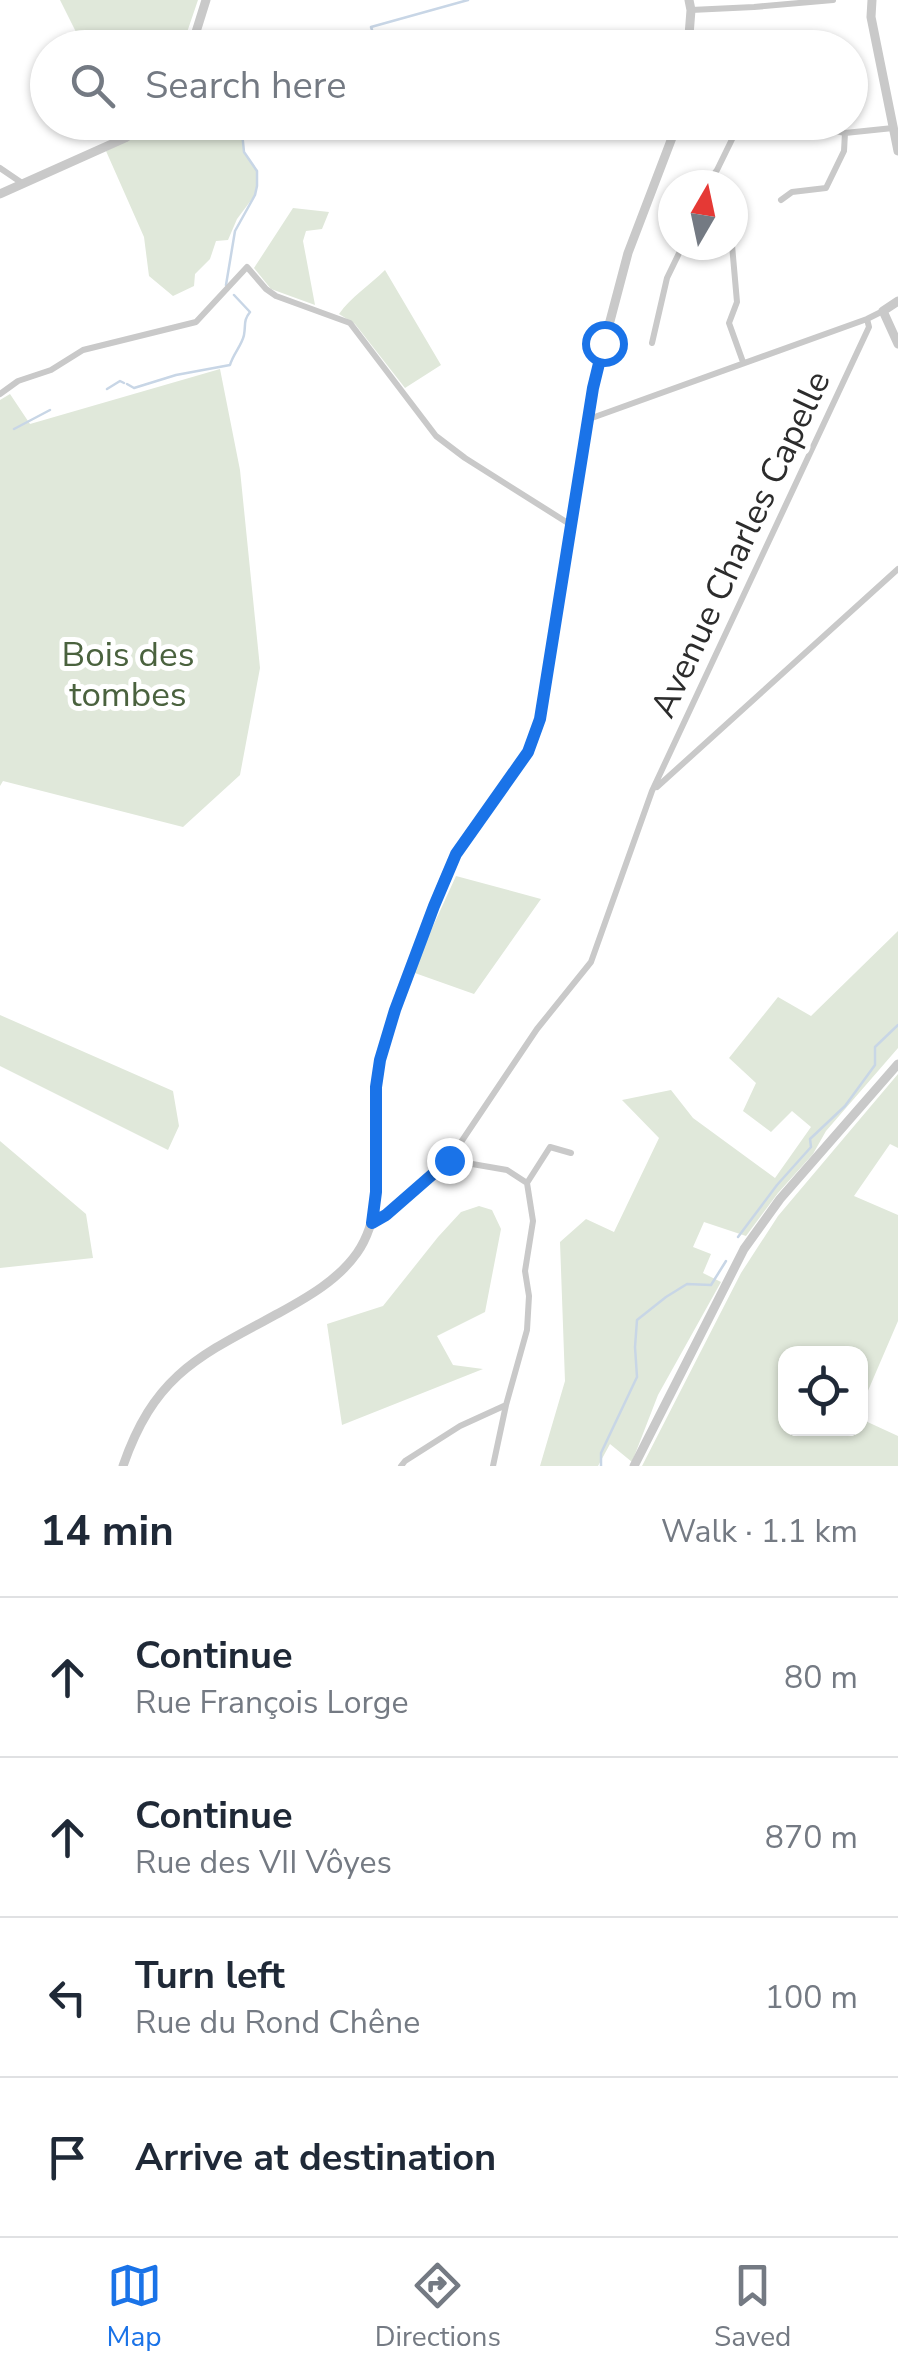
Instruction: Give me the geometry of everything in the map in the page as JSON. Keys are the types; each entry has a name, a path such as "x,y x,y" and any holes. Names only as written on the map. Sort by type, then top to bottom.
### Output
{"street":[{"path":"197,30 206,0"},
{"path":"689,30 690,5 754,7 833,0"},
{"path":"872,0 871,18 898,152"},
{"path":"868,131 893,128"},
{"path":"0,194 121,140"},
{"path":"123,1466 134,1434 154,1400 182,1370 334,1278 357,1252 372,1223 376,1192 376,1087 390,1026 456,854 528,752 540,719 596,374 628,253 671,140"},
{"path":"718,170 732,140"},
{"path":"781,200 792,192 826,188 844,151 845,140"},
{"path":"0,168 23,184"},
{"path":"652,343 667,278 676,260"},
{"path":"734,260 738,302 729,323 743,362"},
{"path":"0,394 18,381 52,370 83,350 196,322 246,268 276,296 350,323 436,436 572,525"},
{"path":"589,419 867,318 898,301"},
{"path":"882,311 898,344"},
{"name":"Avenue Charles Capelle","path":"372,1223 449,1160 536,1029 590,962 652,791 869,327 867,318"},
{"path":"652,791 898,569"},
{"path":"634,1466 744,1249 780,1199 898,1064"},
{"path":"493,1466 527,1330 530,1296 525,1271 533,1221 528,1183 550,1147 571,1153"},
{"path":"449,1160 507,1170 528,1183"},
{"path":"401,1466 460,1426 506,1405"}],"green space":[{"path":"60,0 198,0 188,30 75,30"},
{"path":"128,140 243,140 244,152 258,173 255,195 237,219 228,240 216,241 210,259 195,274 194,286 173,296 149,276 144,237 106,151"},
{"path":"293,208 329,212 322,229 306,231 303,241 315,305 271,289 254,268"},
{"path":"385,270 441,365 405,388 355,324 339,314"},
{"name":"Bois des tombes","path":"220,369 240,470 260,668 240,775 183,827 3,781 0,786 0,400 10,394 30,424"},
{"path":"456,876 541,899 474,994 412,972"},
{"path":"898,931 898,1048 826,1131 813,1154 746,1236 704,1222 693,1247 711,1254 703,1273 721,1282 658,1395 632,1462 610,1444 598,1466 540,1466 565,1381 560,1242 586,1219 614,1232 659,1138 622,1100 671,1090 693,1118 775,1178 811,1127 792,1111 771,1132 743,1111 756,1083 729,1058 778,997 811,1016"},
{"path":"0,1015 173,1091 179,1126 168,1150 0,1066"},
{"path":"898,1074 898,1148 890,1144 854,1196 898,1215 898,1321 868,1391 868,1346 778,1346 778,1436 868,1436 868,1422 898,1436 898,1466 642,1466 741,1273 778,1216"},
{"path":"0,1141 86,1214 93,1258 0,1268"},
{"path":"479,1206 492,1210 501,1229 485,1312 437,1336 453,1365 483,1369 342,1425 327,1324 383,1306 461,1212"}],"waterway":[{"path":"372,30 371,27 468,0"},
{"path":"226,285 235,231 257,186 257,171 244,152 243,140"},
{"path":"127,384 134,388 230,365 250,312 234,295"},
{"path":"107,389 120,381 124,383"},
{"path":"14,429 50,410"},
{"path":"738,1237 811,1147 810,1139 845,1106 875,1065 875,1047 898,1025"},
{"path":"601,1466 601,1453 637,1377 637,1320 687,1284 711,1285 726,1261"}],"route":[{"path":"449,1160 372,1223 376,1192 376,1087 395,1010 456,854 528,752 540,719 593,388 604,343"}]}
